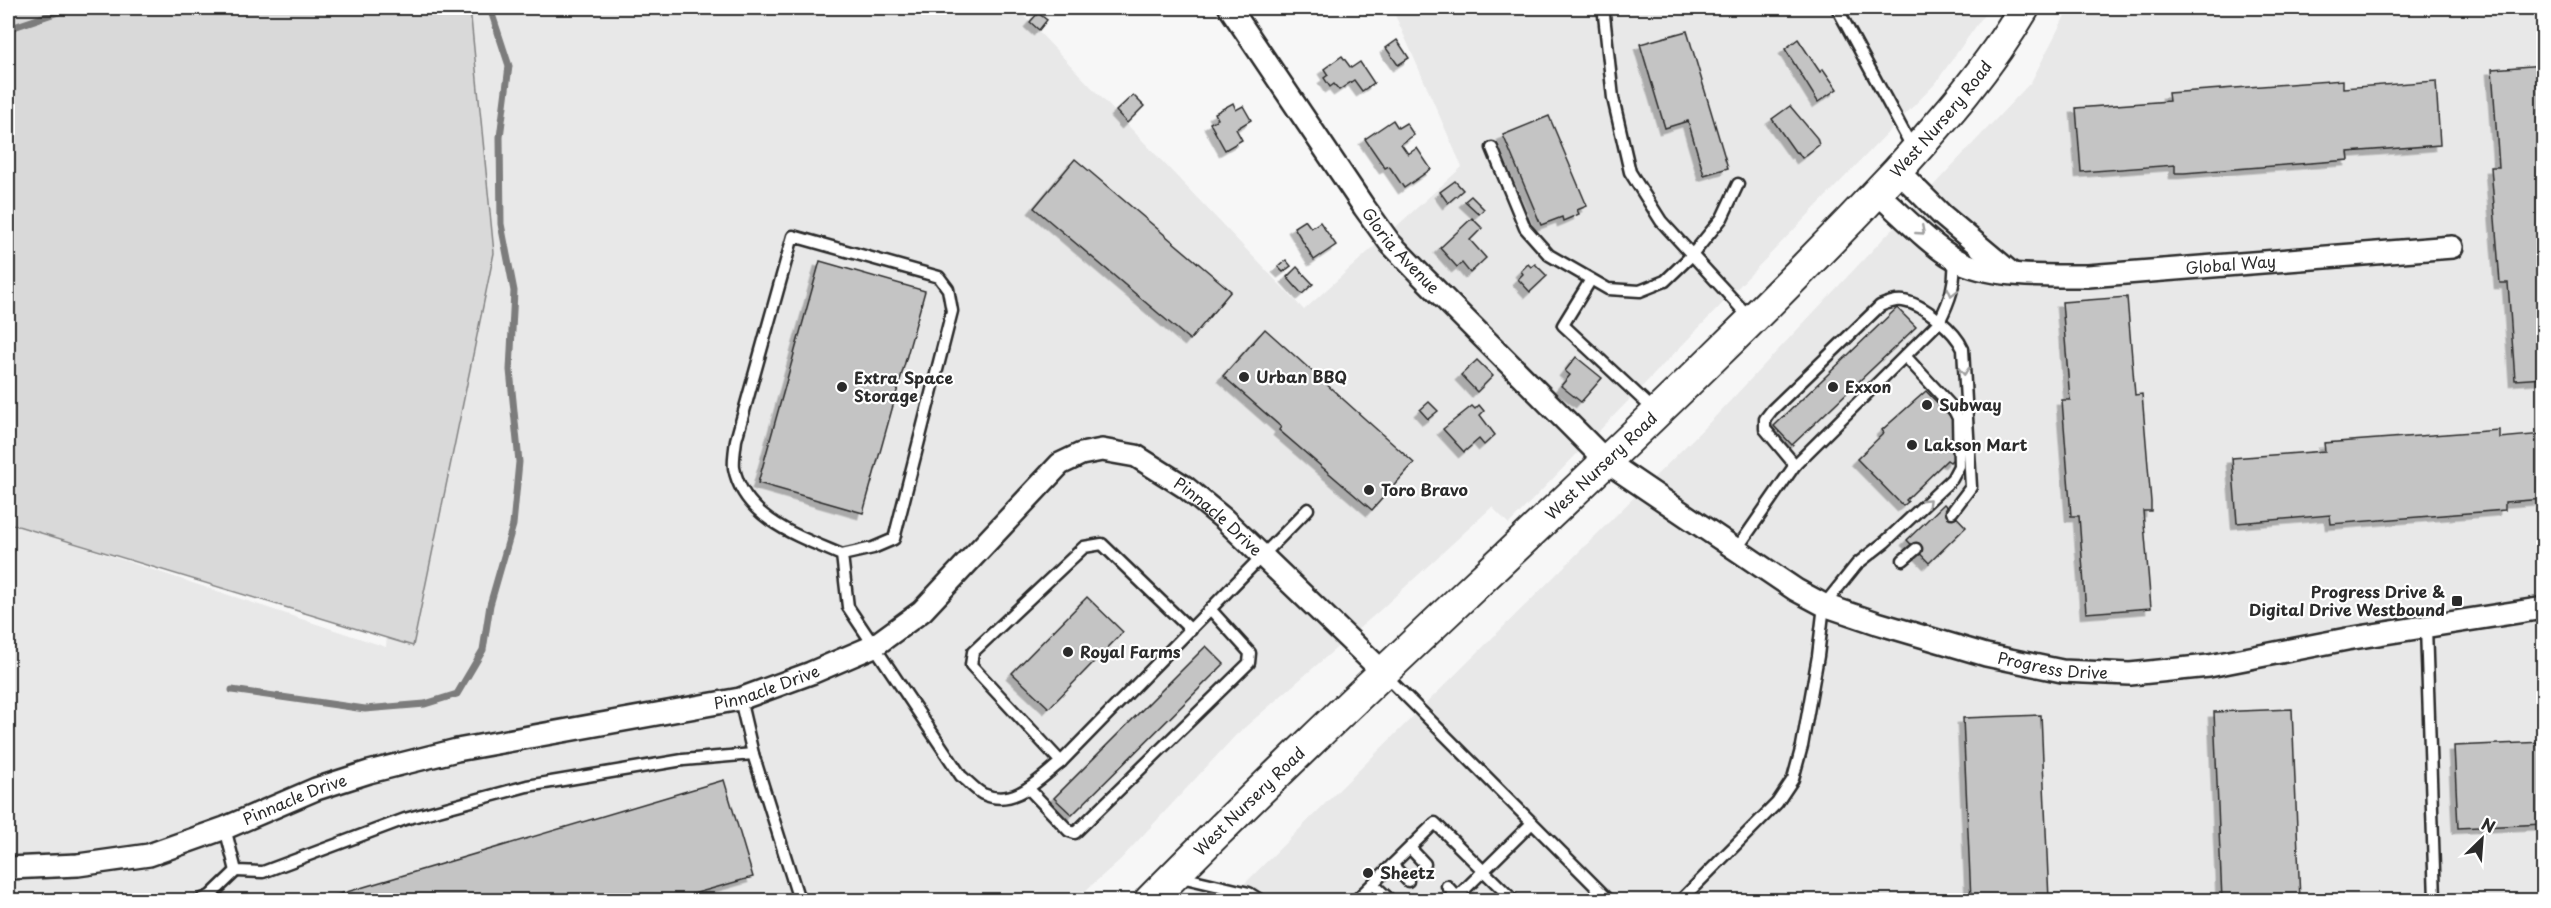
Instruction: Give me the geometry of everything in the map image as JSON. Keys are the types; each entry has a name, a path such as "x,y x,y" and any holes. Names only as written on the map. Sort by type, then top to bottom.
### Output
{"main road":[{"name":"West Nursery Road","path":"1149,900 1383,672 1607,462 1877,193 1972,86 2024,8"}],"street":[{"name":"Gloria Avenue","path":"1230,8 1390,243 1607,462"},
{"path":"1906,161 1942,214 2010,272"},
{"name":"Global Way","path":"1877,193 1954,259 1984,271 2048,276 2088,276 2452,247"},
{"name":"Pinnacle Drive","path":"8,868 78,866 149,855 225,828 316,789 369,772 456,750 740,699 811,673 874,646 922,611 1060,464 1081,454 1102,450 1136,456 1185,487 1263,556 1383,672"},
{"name":"Progress Drive","path":"1607,462 1796,590 1824,604 1986,655 2062,671 2130,675 2209,666 2544,608"}],"lane":[{"path":"1606,8 1604,15 1613,98 1630,172 1661,222 1752,320"},
{"path":"1837,8 1906,161"},
{"path":"1492,148 1525,228 1549,255 1590,281 1608,289 1640,291 1665,281 1692,255 1722,218 1738,184"},
{"path":"793,236 939,277 948,288 952,311 894,539 873,548 842,555 764,517 744,495 734,467 736,440 793,236"},
{"path":"1736,550 1795,465 1939,322 1952,297 1955,277 1954,259"},
{"path":"1590,281 1563,325 1657,413"},
{"path":"1795,465 1765,429 1766,419 1772,410 1880,306 1904,301 1917,306 1939,322 1959,341 1963,348 1971,487 1952,512"},
{"path":"1681,900 1777,803 1792,779 1814,679 1824,604 1857,564 1885,543 1952,478 1959,466 1958,418 1953,408 1905,356"},
{"path":"842,555 848,607 961,776 983,794 1010,798 1028,788 1061,762 1308,509"},
{"path":"1061,762 971,665 973,652 1084,547 1102,544 1191,630"},
{"path":"1903,560 1916,549"},
{"path":"1028,788 1068,831 1076,833 1249,663 1250,653 1211,609"},
{"path":"2426,627 2435,900"},
{"path":"1383,672 1609,900"},
{"path":"740,699 753,754 799,900"},
{"path":"200,900 210,896 236,871 263,872 405,819 527,786 683,760 753,754"},
{"path":"1357,900 1435,823 1512,900"},
{"path":"1447,886 1455,899 1532,824"},
{"path":"225,828 236,871"},
{"path":"1410,848 1425,864"},
{"path":"1392,865 1408,881"},
{"path":"1174,875 1249,893 1260,900"},
{"path":"1373,884 1390,900"}],"shaded area":[{"path":"8,8 470,8 494,253 413,646 8,523"},
{"path":"440,8 1016,8 1304,310 1462,167 1392,8 1989,8 1934,85 1509,524 1492,507 1378,612 1236,735 1120,860 1075,900 8,900 8,522 386,647"},
{"path":"2069,8 2543,8 2543,900 1228,900 1714,418 2031,82"}],"building":[{"path":"1038,13 1047,20 1039,30 1030,22"},
{"path":"1687,31 1728,168 1704,175 1688,121 1665,128 1640,44"},
{"path":"1798,39 1820,72 1823,69 1837,89 1818,102 1785,49"},
{"path":"1397,40 1409,58 1398,65 1386,48"},
{"path":"1342,56 1351,68 1360,62 1374,83 1362,91 1354,80 1339,90 1334,84 1330,87 1324,78 1328,75 1324,69"},
{"path":"2544,65 2544,378 2515,380 2508,283 2500,283 2491,167 2499,167 2492,69"},
{"path":"2343,80 2343,88 2436,81 2440,145 2348,152 2349,160 2184,173 2175,173 2175,165 2081,172 2076,108 2169,101 2168,93"},
{"path":"1133,95 1144,106 1127,123 1116,111"},
{"path":"1233,103 1236,110 1243,106 1251,120 1236,129 1242,140 1225,150 1210,123 1218,119 1215,113"},
{"path":"1790,106 1817,138 1819,145 1802,158 1772,119"},
{"path":"1549,116 1587,206 1577,210 1579,214 1563,221 1562,217 1541,225 1503,135"},
{"path":"1393,120 1398,128 1406,123 1414,135 1401,144 1408,154 1417,148 1431,169 1404,188 1389,166 1385,168 1365,139"},
{"path":"1075,159 1231,291 1190,340 1034,208"},
{"path":"1455,181 1463,190 1448,203 1440,192"},
{"path":"1471,196 1484,209 1479,214 1465,201"},
{"path":"1472,218 1482,228 1470,240 1486,258 1470,273 1462,263 1457,267 1440,248"},
{"path":"1305,220 1311,228 1320,222 1336,245 1314,260 1294,227"},
{"path":"1286,260 1291,266 1283,272 1278,267"},
{"name":"Extra Space Storage","path":"820,261 925,291 863,513 758,483"},
{"path":"1528,264 1531,267 1535,264 1547,276 1530,292 1518,279 1523,274 1521,271"},
{"path":"1297,267 1313,284 1302,294 1287,277"},
{"path":"2127,297 2135,395 2142,394 2151,502 2151,511 2143,511 2151,608 2086,613 2079,516 2071,516 2062,400 2070,400 2062,302"},
{"name":"Exxon","path":"1897,308 1916,327 1792,445 1774,426"},
{"path":"1265,329 1414,463 1372,510 1279,430 1281,427 1223,376"},
{"path":"1576,357 1602,378 1581,402 1561,386 1570,375 1565,371"},
{"path":"1477,360 1493,376 1477,392 1461,375"},
{"name":"Lakson Mart","path":"1926,391 1952,418 1953,459 1950,462 1947,460 1906,500 1908,502 1903,506 1857,459 1884,433 1882,430"},
{"path":"1429,402 1438,411 1428,419 1420,410"},
{"path":"1479,405 1484,411 1480,415 1495,435 1484,445 1479,439 1464,452 1443,429 1472,406 1475,409"},
{"path":"2499,430 2499,438 2544,434 2544,499 2505,502 2505,510 2331,524 2330,515 2237,523 2232,458 2325,451 2324,443"},
{"path":"1944,504 1966,527 1929,563 1907,540"},
{"name":"Royal Farms","path":"1087,597 1123,632 1049,708 1012,673"},
{"name":"Royal Farms","path":"1206,646 1224,664 1072,815 1054,798"},
{"path":"2292,709 2300,900 2222,900 2214,712"},
{"path":"2041,715 2049,900 1971,900 1963,718"},
{"path":"2544,742 2544,824 2458,828 2454,746"},
{"path":"724,780 753,877 672,900 320,900"}],"waterway":[{"path":"8,29 70,8"},
{"path":"232,690 365,709 425,704 457,694 483,650 490,605 513,525 519,462 510,370 514,291 501,224 500,137 509,66 490,8"}],"place":[{"name":"Urban BBQ","path":"1244,377"},
{"name":"Extra Space Storage","path":"842,387"},
{"name":"Exxon","path":"1833,387"},
{"name":"Subway","path":"1927,405"},
{"name":"Lakson Mart","path":"1912,445"},
{"name":"Toro Bravo","path":"1369,490"},
{"name":"Progress Drive & Digital Drive Westbound","path":"2457,601"},
{"name":"Royal Farms","path":"1068,652"},
{"name":"Sheetz","path":"1368,873"}]}
